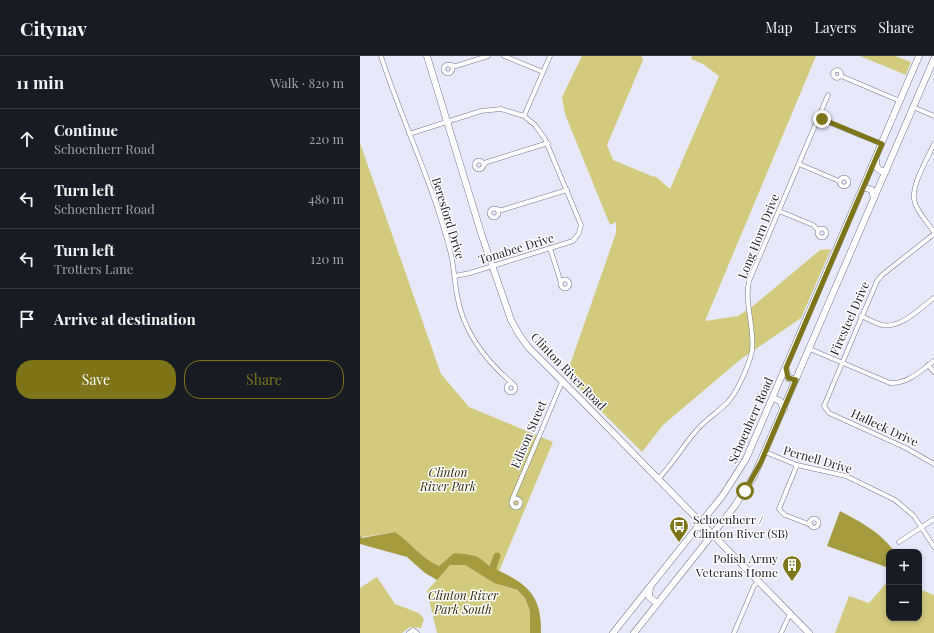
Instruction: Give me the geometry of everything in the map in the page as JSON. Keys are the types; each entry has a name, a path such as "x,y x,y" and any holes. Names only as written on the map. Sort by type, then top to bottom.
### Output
{"main road":[{"name":"Clinton River Road","path":"427,56 482,236 494,266 506,307 517,331 529,348 808,633"},
{"name":"Schoenherr Road","path":"613,633 723,495 738,473 773,398 919,56"},
{"path":"634,633 713,535 745,491 765,452 784,409 934,59"},
{"path":"876,159 877,168 886,171"},
{"path":"863,187 872,190 874,198"},
{"path":"786,368 788,378 796,380"},
{"path":"773,398 780,401 784,409"},
{"path":"651,586 649,598 657,603"}],"street":[{"name":"Beresford Drive","path":"382,56 394,97 436,203 450,248 460,308 472,337 485,356 512,383"},
{"path":"456,66 448,73 444,69 445,65 456,66 488,56"},
{"path":"504,56 543,72"},
{"path":"524,116 550,56"},
{"path":"450,65 452,70"},
{"path":"841,76 900,100"},
{"name":"Long Horn Drive","path":"658,479 674,462 696,431 726,404 736,391 751,353 748,296 749,281 828,95"},
{"path":"913,107 934,116"},
{"path":"409,134 481,111 492,109 510,111 524,116 539,130 548,143 567,190 502,210 491,210 490,215 495,217 502,210"},
{"path":"818,118 882,144"},
{"path":"487,162 480,169 475,167 476,162 487,162 548,143"},
{"path":"934,144 916,186 913,197 915,204 934,233"},
{"path":"481,161 483,166"},
{"path":"799,164 839,181"},
{"name":"Tonabee Drive","path":"455,276 494,266 573,241 580,234 581,225 567,190"},
{"path":"496,209 498,214"},
{"path":"779,211 813,225 818,230"},
{"name":"Firesteel Drive","path":"826,410 824,402 874,286 882,274 934,233"},
{"path":"550,248 561,283 564,288 569,286 569,281 560,277"},
{"path":"561,283 565,279"},
{"path":"861,316 882,325 894,325 934,298"},
{"path":"810,349 890,383 896,384 908,380 934,361"},
{"path":"928,365 934,372"},
{"path":"506,378 507,386 509,391 514,391 516,387 512,383 507,386"},
{"name":"Edison Street","path":"512,500 562,382"},
{"name":"Halleck Drive","path":"826,410 906,448 934,464"},
{"name":"Pernell Drive","path":"765,452 797,465 846,476 884,494 907,509 934,547"},
{"path":"797,465 780,509 785,515 810,523"},
{"path":"515,494 518,499 520,504 518,507 512,506 512,500 518,499"},
{"path":"899,542 934,519"},
{"path":"734,633 754,586 758,582"},
{"path":"781,633 790,614"},
{"path":"409,633 413,630 417,633"}],"green space":[{"path":"582,56 642,56 643,60 607,145 613,160 654,177 655,176 670,189 719,76 703,64 691,59 692,56 816,56 705,321 738,316 753,306 820,250 831,249 801,318 741,359 663,425 642,452 566,376 616,233 616,222 610,225 565,114 562,97"},
{"path":"860,56 895,56 911,62 906,75"},
{"name":"Clinton River Park","path":"360,143 441,374 469,407 553,442 499,571 485,564 480,558 454,553 439,566 431,563 395,532 362,537 360,535"},
{"name":"Clinton River Park South","path":"450,565 465,565 494,583 516,590 525,598 530,611 530,633 437,633 427,591"},
{"path":"377,577 395,604 419,613 424,619 421,628 410,627 402,633 360,633 360,588"},
{"path":"886,583 886,621 922,621 922,590 934,595 934,633 835,633 849,596 869,603"}],"shaded area":[{"path":"840,511 870,528 883,538 892,549 886,549 886,567 827,546"},
{"path":"395,532 427,559 439,566 454,553 468,554 478,557 491,567 515,579 530,592 535,599 539,608 541,633 530,633 530,611 525,598 517,590 494,583 465,565 450,565 437,580 425,573 407,557 360,544 360,535 362,538"}],"waterway":[{"path":"494,576 493,567 497,556"}],"place":[{"name":"Schoenherr / Clinton River (SB)","path":"679,543"},
{"name":"Polish Army Veterans Home","path":"792,582"}],"route":[{"path":"745,491 761,462 796,380 788,378 786,368 882,144 822,119"}]}
